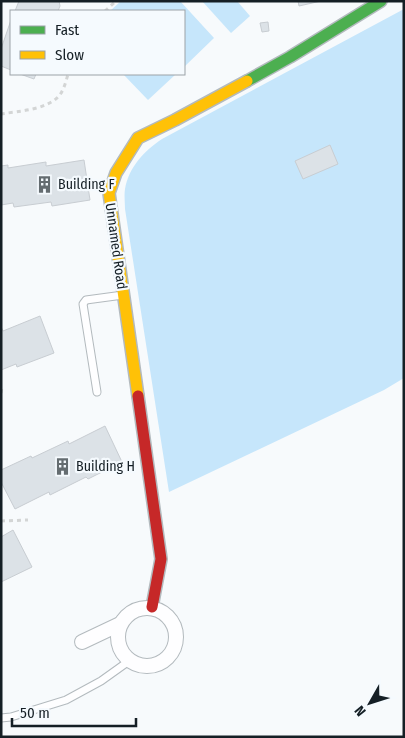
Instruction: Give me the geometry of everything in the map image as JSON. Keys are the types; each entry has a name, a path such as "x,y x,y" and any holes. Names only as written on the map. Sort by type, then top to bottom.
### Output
{"street":[{"name":"Unnamed Road","path":"152,607 161,559 114,239 109,192 116,173 138,138 175,120 290,57 381,1"},
{"path":"152,607 169,618 174,626 176,635 174,648 162,662 142,666 129,661 119,648 117,636 120,624 128,614 136,610 152,607"},
{"path":"82,642 120,624"}],"lane":[{"path":"97,392 83,304 86,300 123,295"},
{"path":"1,718 11,717 66,700 101,681 129,661"}],"path":[{"path":"106,10 116,1"},
{"path":"1,114 44,106 60,95 68,75"},
{"path":"1,393 2,387"},
{"path":"1,522 28,520"}],"shaded area":[{"path":"121,1 180,1 214,38 185,66 185,10 111,10"},
{"path":"202,1 237,1 250,16 231,33"},
{"path":"404,9 404,378 384,390 169,492 125,209 125,189 130,174 143,154 162,139"},
{"path":"124,75 175,75 148,100"}],"building":[{"path":"19,1 59,1 60,6 58,10 15,10"},
{"path":"298,1 321,1 299,6"},
{"path":"268,22 269,31 262,32 260,23"},
{"path":"10,23 10,70 1,66 1,49"},
{"path":"23,75 36,75 34,79"},
{"path":"330,145 338,164 303,179 295,161"},
{"name":"Building F","path":"84,160 90,200 52,206 51,202 14,207 13,203 1,205 1,166 8,165 8,168 46,162 46,166"},
{"path":"40,316 54,353 17,367 16,364 1,370 1,327 3,331"},
{"name":"Building H","path":"105,426 122,462 50,495 49,492 15,509 1,482 1,470 68,441 69,444"},
{"path":"13,530 32,567 1,582 1,537"}],"traffic: fast":[{"path":"247,81 381,1"}],"traffic: slow":[{"path":"138,396 109,193 116,173 138,138 247,81"}],"traffic: jam":[{"path":"138,396 161,559 152,607"}],"place":[{"name":"Building F","path":"44,184"},
{"name":"Building H","path":"62,466"}]}
